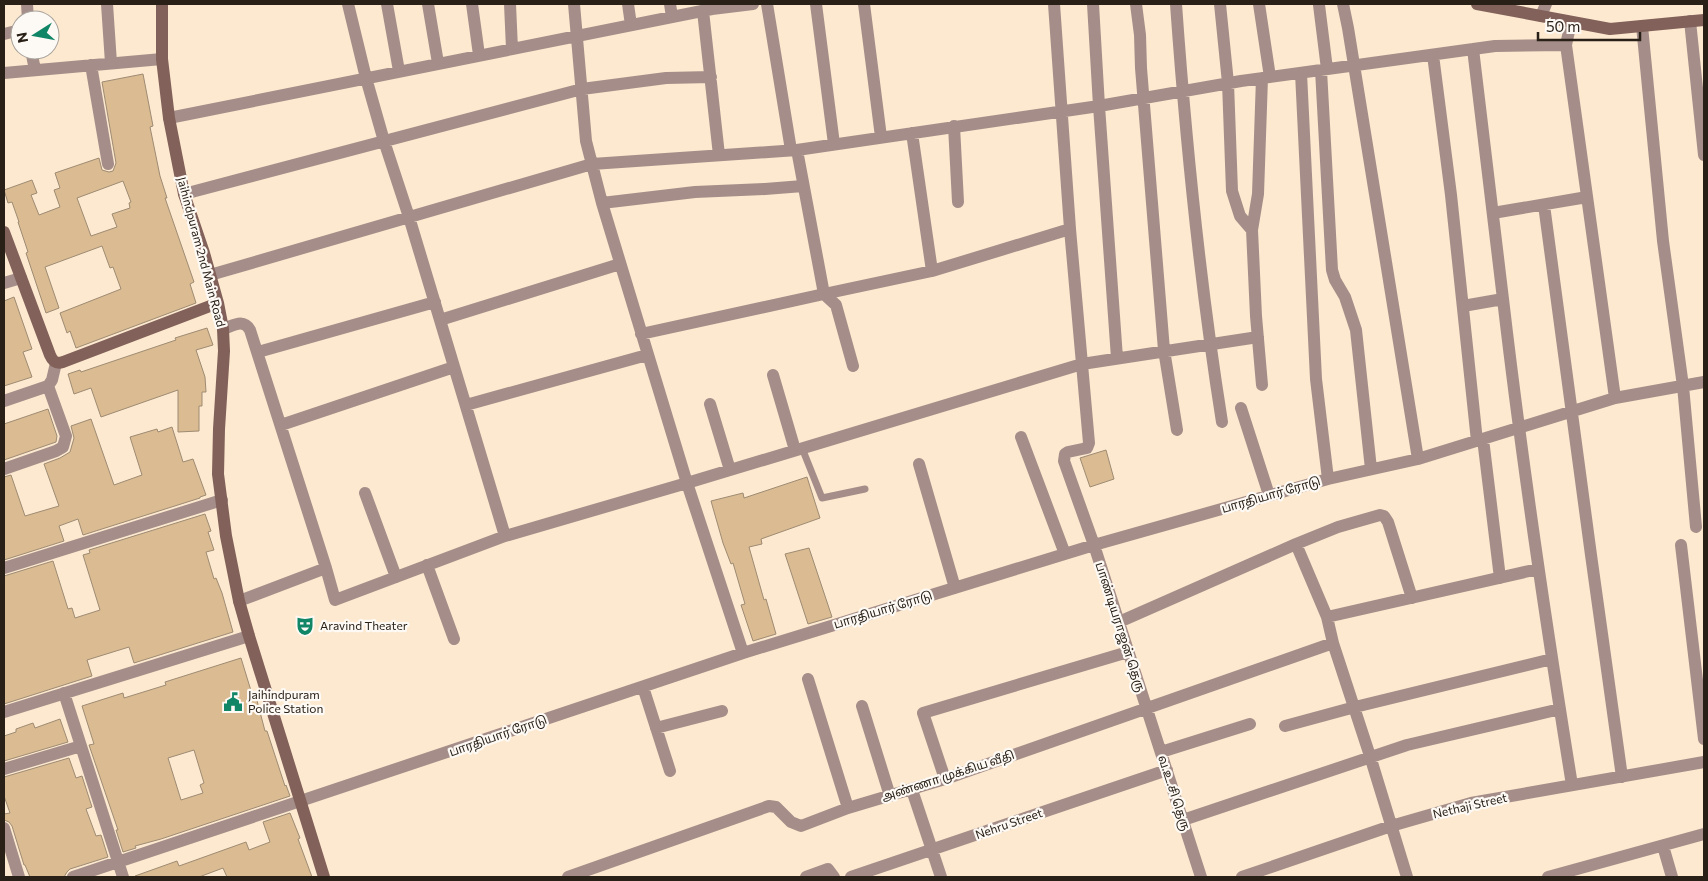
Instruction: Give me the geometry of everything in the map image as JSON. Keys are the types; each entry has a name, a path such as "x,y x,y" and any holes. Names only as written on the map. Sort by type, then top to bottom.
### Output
{"street":[{"path":"107,4 111,62"},
{"name":"Jaihindpuram 2nd Main Road","path":"162,4 162,59 169,118 184,194 210,275 223,329 224,359 218,465 226,536 239,601 249,636 324,877"},
{"path":"348,4 384,141 409,217 505,536"},
{"path":"387,4 399,71"},
{"path":"428,4 438,63"},
{"path":"472,4 479,55"},
{"path":"510,4 512,49"},
{"path":"574,4 586,141 602,204 687,483 743,653"},
{"path":"628,4 631,25"},
{"path":"670,4 672,17"},
{"path":"169,118 709,8 753,4"},
{"path":"767,4 794,150 824,294 836,305 853,366"},
{"path":"816,4 834,144"},
{"path":"864,4 881,137"},
{"path":"1054,4 1082,364"},
{"path":"1093,4 1117,358"},
{"path":"1136,4 1164,350 1177,430"},
{"path":"1176,4 1182,91 1209,343 1222,422"},
{"path":"1220,4 1228,83 1232,190 1240,216 1252,230"},
{"path":"1259,4 1266,78 1258,194 1252,230 1262,385"},
{"path":"1343,4 1418,459"},
{"path":"1477,4 1541,16 1568,34 1587,197 1615,398"},
{"path":"1541,16 1546,4"},
{"path":"1319,5 1324,70 1332,270 1335,280 1345,297 1356,330 1371,469"},
{"path":"709,8 711,78 719,155"},
{"path":"210,275 592,164 794,150 1099,106 1228,83 1433,55 1568,34 1610,29 1643,33 1691,30 1704,20"},
{"path":"1691,30 1700,63 1704,155"},
{"path":"1643,33 1663,242 1683,386 1696,527"},
{"path":"1473,49 1518,429 1572,785"},
{"path":"1433,55 1451,195 1462,306 1500,578"},
{"path":"4,73 111,62 162,59"},
{"path":"33,60 35,70"},
{"path":"91,65 108,164"},
{"path":"1301,73 1316,379 1328,478"},
{"path":"184,194 582,89 666,78 711,78"},
{"path":"954,126 958,202"},
{"path":"912,133 932,271"},
{"path":"602,204 677,194 803,186"},
{"path":"1493,213 1587,197"},
{"path":"1544,204 1622,777"},
{"path":"641,334 932,271 1070,229"},
{"path":"4,232 50,355 56,363"},
{"path":"440,320 620,264"},
{"path":"4,283 21,278"},
{"path":"1462,306 1503,299"},
{"path":"258,352 435,302"},
{"path":"56,363 218,303"},
{"path":"223,329 242,323 246,324 250,330 335,600 505,536 1082,364 1258,337"},
{"path":"466,405 648,355"},
{"path":"4,401 48,386 52,380 56,363"},
{"name":"பாண்டியராஜன் தெரு","path":"1082,364 1088,446 1084,449 1068,452 1064,456 1147,708"},
{"path":"281,425 454,367"},
{"path":"772,375 798,449"},
{"name":"பாரதியார் ரோடு","path":"73,877 743,653 1094,545 1328,478 1418,459 1615,398 1704,382"},
{"path":"4,469 56,451 64,446 66,436 48,386"},
{"path":"710,404 730,470"},
{"path":"1241,408 1269,495"},
{"path":"1021,437 1065,554"},
{"path":"919,464 955,588"},
{"path":"365,493 396,577"},
{"path":"4,568 222,500"},
{"path":"1119,622 1296,544 1338,527 1380,515 1384,516 1388,522 1412,598"},
{"path":"1296,544 1327,617 1333,644 1355,707 1407,877"},
{"path":"1681,546 1704,739"},
{"path":"427,565 454,639"},
{"path":"239,601 326,568"},
{"path":"1327,617 1538,569"},
{"path":"4,712 249,636"},
{"name":"அண்ணா முக்கிய வீதி","path":"568,877 769,806 776,807 792,822 801,826 848,808 945,779 1333,644"},
{"path":"945,779 923,713 1128,652"},
{"path":"1285,726 1552,659"},
{"path":"808,679 848,808"},
{"path":"643,687 670,771"},
{"path":"64,693 123,877"},
{"path":"862,706 890,796"},
{"name":"வ.உ.சி தெரு","path":"1147,708 1201,877"},
{"path":"1183,820 1407,745 1560,709"},
{"path":"656,728 722,711"},
{"path":"1161,752 1250,724"},
{"path":"4,769 81,746"},
{"name":"Nethaji Street","path":"1242,877 1391,826 1471,803 1704,762"},
{"name":"Nehru Street","path":"851,877 1167,770"},
{"path":"912,790 941,877"},
{"path":"4,828 19,877"},
{"path":"1548,877 1588,872 1704,834"},
{"path":"1663,846 1672,877"},
{"path":"806,877 828,870 834,877"}],"lane":[{"path":"798,449 822,498 865,489"}],"building":[{"path":"143,74 153,126 150,127 160,176 167,198 165,198 194,282 190,284 196,303 76,348 70,331 67,333 60,313 121,289 113,267 110,268 102,246 45,267 59,308 46,313 26,253 28,252 19,222 12,202 8,203 4,190 32,180 37,193 31,195 39,215 60,207 54,190 60,188 55,173 99,158 102,170 113,171 116,163 102,82","holes":["123,181 131,202 129,203 130,208 112,214 117,227 91,236 77,198"]},
{"path":"14,297 32,349 23,352 32,377 4,386 4,301"},
{"path":"207,328 213,345 196,350 205,377 206,392 202,392 202,406 199,406 199,431 178,432 178,390 101,417 91,388 74,394 68,374 80,370 81,372"},
{"path":"48,409 57,436 56,442 4,460 4,424"},
{"path":"91,419 114,485 142,475 130,437 157,429 158,432 172,427 183,462 193,459 206,495 83,535 78,519 59,526 64,541 4,560 4,477 11,475 25,516 59,506 44,464 70,452 74,438 71,426"},
{"path":"1106,450 1114,479 1090,487 1080,458"},
{"path":"807,477 820,518 761,539 762,544 749,547 776,634 753,641 741,605 745,604 733,563 731,564 723,543 711,501 743,493 744,498"},
{"path":"205,514 211,531 208,532 214,550 206,552 214,579 216,578 222,593 233,632 134,663 129,647 87,660 92,676 4,704 4,576 53,561 68,609 72,608 75,618 100,610 83,555 90,553 89,550"},
{"path":"809,548 832,617 808,624 785,554"},
{"path":"241,658 252,694 255,693 265,731 267,731 290,796 135,846 136,848 123,852 116,830 118,830 89,745 94,744 82,706 123,693 124,698 166,685 165,682","holes":["194,750 204,783 200,785 203,793 181,800 168,758"]},
{"path":"60,719 68,742 4,761 4,736 33,723 35,728"},
{"path":"69,758 76,778 82,776 92,807 86,809 96,836 101,835 108,857 70,869 64,877 30,877 24,865 12,826 4,820 4,814 10,813 4,796 4,777"},
{"path":"290,813 312,877 227,877 223,868 199,877 135,877 177,861 179,866 246,842 249,850 270,842 263,822"}],"place":[{"name":"Aravind Theater","path":"305,626"},
{"name":"Jaihindpuram Police Station","path":"233,702"}]}
